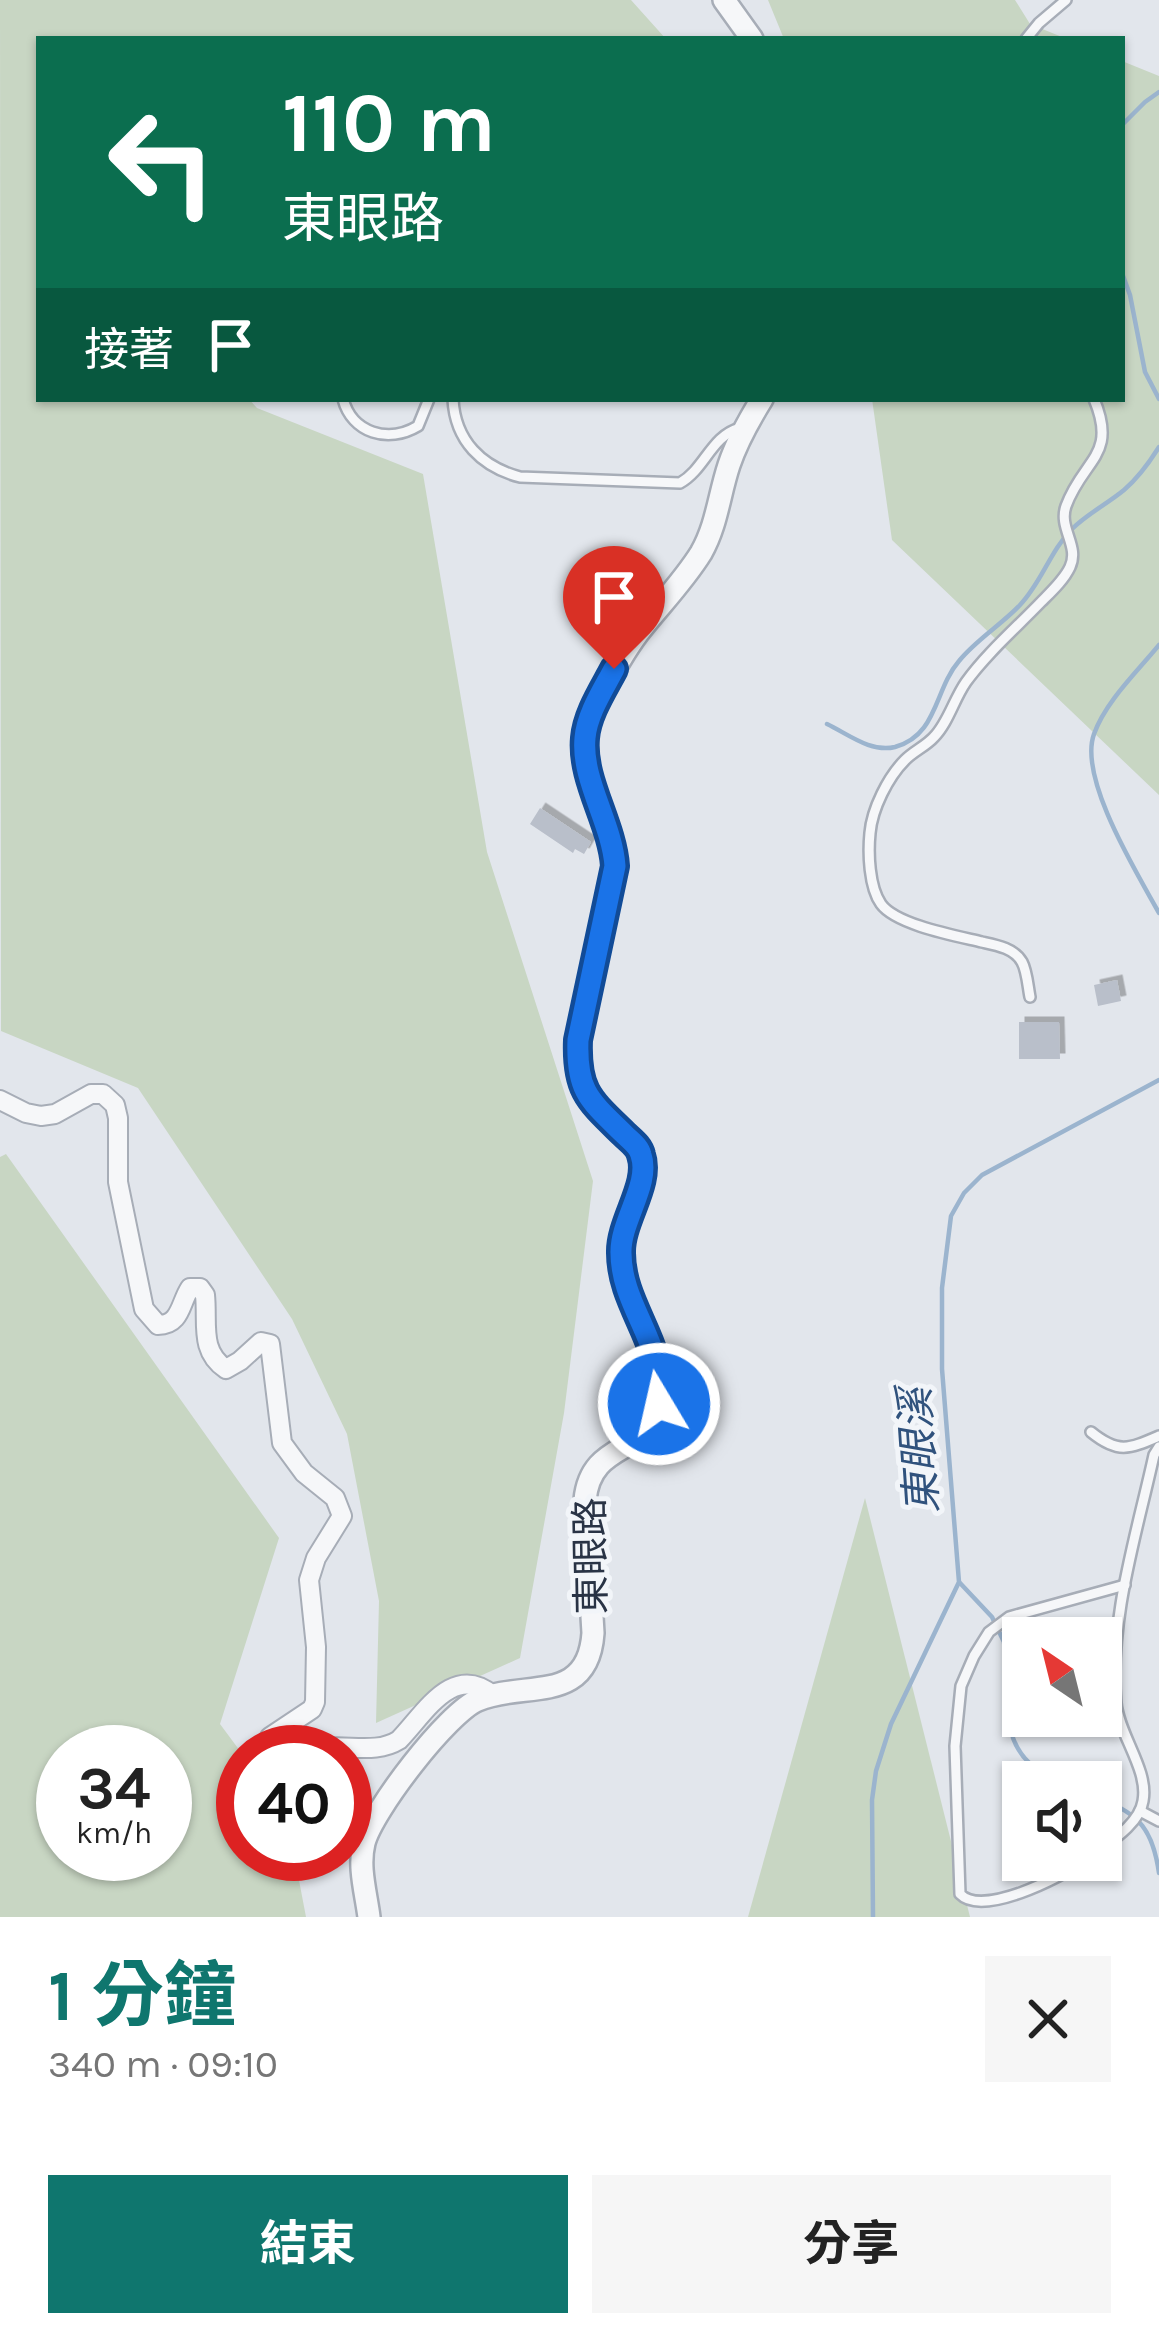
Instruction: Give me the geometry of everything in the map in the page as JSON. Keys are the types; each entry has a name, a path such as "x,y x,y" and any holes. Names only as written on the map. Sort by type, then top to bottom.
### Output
{"street":[{"path":"724,0 750,36"},
{"name":"東眼路","path":"369,1917 363,1847 378,1810 447,1724 479,1699 563,1684 585,1664 593,1633 587,1484 601,1461 648,1430 659,1404 656,1360 624,1282 620,1258 643,1158 637,1146 591,1102 577,1066 578,1040 615,866 614,848 586,762 585,738 590,716 614,669 703,549 717,517 728,467 760,402"},
{"path":"0,1100 41,1116 55,1114 92,1094 110,1098 118,1118 118,1182 144,1309 158,1325 167,1325 176,1319 190,1288 200,1288 206,1306 208,1349 226,1369 261,1342 270,1344 282,1443 292,1460 339,1504 342,1516 316,1558 309,1580 316,1647 315,1702 287,1725"},
{"path":"372,1746 390,1746 399,1740 447,1690 464,1682 482,1686 494,1696"}],"lane":[{"path":"1028,36 1066,0"},
{"path":"344,402 349,417 364,429 394,435 418,426 428,402"},
{"path":"453,402 461,432 477,454 496,470 520,477 680,483 697,471 722,435 745,427"},
{"path":"1030,997 1023,963 1002,946 949,934 883,908 874,891 870,831 893,774 936,736 965,683 1071,566 1074,552 1063,511 1104,434 1095,402"},
{"path":"1091,1432 1120,1448 1159,1436"},
{"path":"1122,1831 1144,1801 1143,1782 1117,1710 1114,1660 1120,1608 1159,1447"},
{"path":"1055,1881 998,1911 976,1911 966,1906 960,1894 956,1746 961,1686 989,1632 1009,1617 1125,1586"},
{"path":"1140,1811 1159,1821"}],"green space":[{"path":"0,0 631,0 663,36 36,36 36,402 252,402 423,474 487,852 593,1181 564,1413 520,1658 376,1723 379,1601 347,1434 292,1319 138,1088 1,1031"},
{"path":"768,0 1015,0 1030,24 1060,36 783,36"},
{"path":"1125,62 1159,76 1159,795 892,540 872,402 1125,402"},
{"path":"6,1154 279,1538 221,1725 216,1725 216,1881 299,1881 306,1917 0,1917 0,1157"},
{"path":"865,1498 970,1917 748,1917"}],"building":[{"path":"540,808 591,842 584,854 575,849 573,853 530,824"},
{"path":"1117,980 1121,1001 1098,1006 1094,985"},
{"path":"1019,1022 1059,1022 1060,1059 1019,1059"}],"waterway":[{"name":"東眼溪","path":"1125,122 1159,92"},
{"name":"東眼溪","path":"1125,281 1145,372 1159,399"},
{"path":"827,724 860,742 886,748 920,733 959,661 1020,605 1072,529 1129,485 1159,447"},
{"name":"東眼溪","path":"1159,645 1106,710 1091,753 1112,825 1159,913"},
{"name":"東眼溪","path":"873,1917 876,1771 891,1724 959,1582 942,1369 942,1288 951,1216 982,1175 1159,1080"},
{"path":"960,1583 992,1617 1004,1642 1013,1738 1028,1761"},
{"path":"1122,1809 1148,1835 1159,1873"}],"route":[{"path":"614,669 590,716 585,738 586,762 614,848 615,866 578,1040 577,1066 591,1102 637,1146 643,1158 620,1258 632,1305 656,1360 659,1404"}]}
